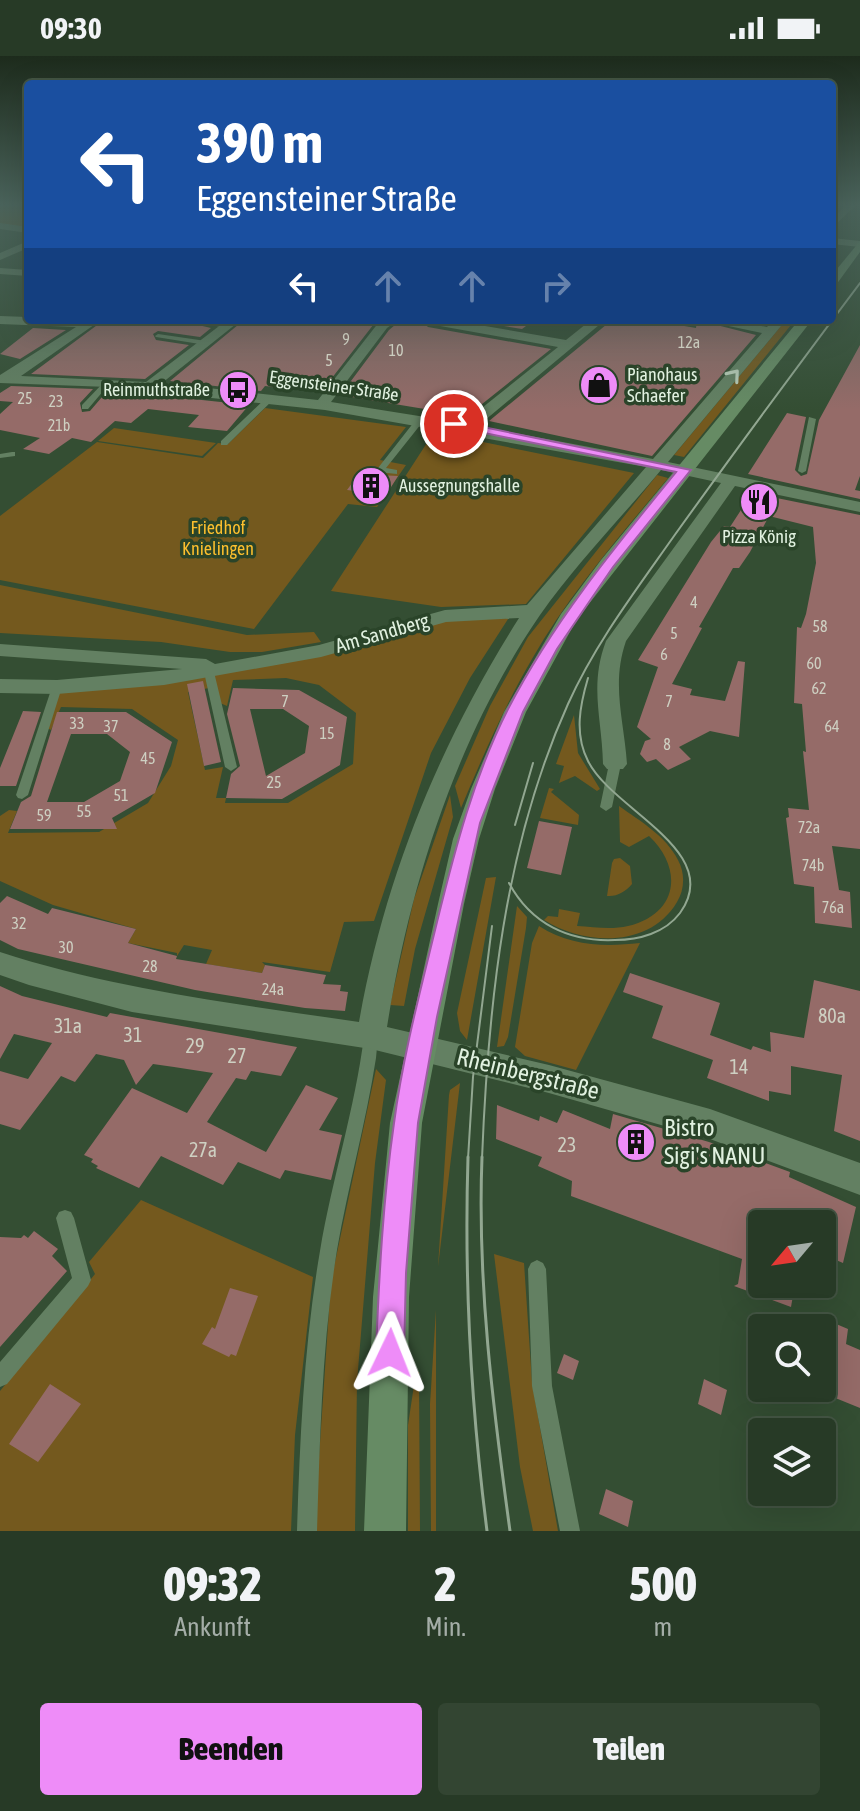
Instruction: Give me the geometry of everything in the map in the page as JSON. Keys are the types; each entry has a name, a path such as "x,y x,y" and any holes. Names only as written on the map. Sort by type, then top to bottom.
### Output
{"main road":[{"path":"385,1531 396,1226 406,1123 466,839 515,712 568,618 671,468 802,324"}],"street":[{"path":"0,320 24,321"},
{"path":"4,379 88,324"},
{"path":"157,387 231,324"},
{"path":"323,403 385,324"},
{"path":"372,343 406,324"},
{"path":"451,324 569,345"},
{"path":"468,427 594,324"},
{"path":"752,324 775,326"},
{"path":"371,1036 412,859 469,723 501,661 533,611 671,468 775,326"},
{"name":"Eggensteiner Straße","path":"4,379 106,383 323,403 468,427 731,480 800,489 860,507"},
{"path":"615,764 615,738 606,702 605,666 616,641 731,480"},
{"name":"Am Sandberg","path":"0,686 127,683 209,672 321,651 445,616 533,611"},
{"name":"Am Sandberg","path":"0,650 141,657 232,668"},
{"name":"Rheinbergstraße","path":"0,963 67,985 132,1000 371,1036 640,1102 860,1179"}],"lane":[{"path":"158,336 206,343"},
{"path":"85,407 106,383"},
{"path":"224,443 272,397"},
{"path":"394,472 381,470 421,419"},
{"path":"802,471 812,419"},
{"path":"0,456 12,454"},
{"path":"209,672 231,767"},
{"path":"22,795 57,687"},
{"path":"606,807 615,764"},
{"path":"307,1531 317,1323 336,1208 361,1104 371,1036"},
{"path":"0,1377 82,1280 65,1218"},
{"path":"537,1269 542,1386 570,1531"}],"green space":[{"path":"783,324 792,324 684,457 674,455"},
{"name":"Friedhof Knielingen","path":"265,408 406,427 380,460 406,465 377,507 348,504 254,629 0,580 0,516 97,442 203,458 218,443 228,444"},
{"path":"114,428 216,443 202,456 98,441"},
{"path":"434,432 634,473 526,604 441,607 331,591"},
{"path":"657,475 668,478 579,588 546,635 503,714 461,808 455,786 490,706 528,637"},
{"path":"0,585 247,635 314,632 321,642 262,652 230,652 161,642 0,633"},
{"path":"510,616 470,678 431,753 374,921 344,922 330,972 262,962 265,965 262,973 206,964 212,950 184,945 177,956 177,953 128,943 136,929 53,905 0,881 0,816 9,810 17,811 8,833 99,832 148,803 171,766 178,740 132,709 61,707 51,730 47,728 60,691 206,675 209,688 188,692 205,770 223,767 216,798 226,798 225,803 288,803 353,764 356,713 319,685 286,678 233,680 227,706 220,703 214,675 350,649 442,621"},
{"path":"574,715 578,753 600,789 597,791 575,776 559,783 564,766 556,764"},
{"path":"549,788 554,789 551,792 579,815 578,825 540,818"},
{"path":"450,795 453,817 415,949 404,1006 390,1005 414,899"},
{"path":"619,806 652,830 673,851 683,876 682,892 677,902 651,928 616,938 578,935 544,920 548,916 558,917 559,909 580,913 577,926 622,927 645,920 666,901 671,876 668,862 649,836 629,847 620,842"},
{"path":"620,858 630,866 632,884 621,893 607,896 612,863"},
{"path":"496,877 467,1040 460,1031 457,1013 486,878"},
{"path":"517,906 527,917 526,928 508,1037 504,1046 497,1047"},
{"path":"539,926 563,938 588,944 640,943 576,1070 525,1056 515,1047 532,943"},
{"path":"376,1069 386,1080 375,1163 357,1382 355,1531 314,1531 331,1281"},
{"path":"460,1083 438,1267 449,1095 450,1090"},
{"path":"141,1200 313,1277 295,1435 291,1531 0,1531 0,1391 95,1274 89,1262"},
{"path":"494,1254 524,1263 532,1382 558,1531 533,1531 520,1467"},
{"path":"436,1310 436,1531 431,1531 430,1404"},
{"path":"416,1372 419,1372 420,1531 408,1531 408,1425"}],"building":[{"path":"99,324 194,324 211,328 200,337 158,331 153,334 156,340 189,345 145,379 31,374"},
{"path":"239,324 374,324 328,383 321,382 313,391 265,386 261,391 170,381"},
{"path":"396,324 425,324 551,349 467,416 352,397 360,386 348,385"},
{"path":"492,324 529,324 522,329"},
{"path":"607,324 672,324 696,328 696,324 713,324 756,335 652,456 489,421"},
{"path":"33,328 66,330 20,359 0,354"},
{"path":"860,345 860,476 855,490 860,491 860,499 748,474 787,413 806,417 795,470 801,476 807,474 819,420"},
{"path":"11,386 93,389 80,403 82,412 90,411 108,390 249,405 227,431 188,427 199,415 148,409 131,423 115,421 91,442 72,438 49,454 23,449 40,438 0,430 0,414 13,402 0,401 0,393"},
{"name":"Aussegnungshalle","path":"361,471 398,476 386,495 347,490"},
{"path":"752,493 860,515 860,849 832,846 839,890 850,892 852,928 815,923 814,887 794,884 786,818 789,817 788,808 809,810 802,704 794,703 797,627 801,628 806,614 816,563 813,527 769,516 739,568 733,568 699,627 702,628 672,684 692,689 690,695 725,701 738,661 745,662 739,737 710,731 679,747 691,759 668,770 656,759 647,762 640,754 645,741 651,739 637,727 658,667 638,660 711,542 724,526 730,527"},
{"path":"203,681 221,762 204,766 187,684"},
{"path":"233,688 299,690 347,717 340,765 282,799 226,798 231,774 240,766 227,714","holes":["250,709 283,709 309,726 305,753 266,776"]},
{"path":"23,711 41,712 16,786 0,786 0,768"},
{"path":"57,712 126,712 172,742 155,793 112,818 117,829 10,829 21,802 31,796","holes":["71,734 107,734 130,752 120,781 84,802 47,802"]},
{"path":"539,821 572,827 561,875 527,868"},
{"path":"7,896 48,914 52,908 136,929 128,943 177,956 176,959 262,973 265,965 326,975 323,984 341,985 340,991 348,992 345,1011 305,1008 195,990 18,949 0,940 0,903"},
{"path":"630,973 720,1003 710,1035 751,1050 753,1046 771,1052 770,1032 804,1038 814,980 860,991 860,1141 834,1131 842,1075 791,1066 791,1095 769,1091 769,1101 707,1078 713,1060 652,1038 663,1006 623,992"},
{"path":"0,986 22,996 107,1017 110,1013 297,1047 281,1076 251,1071 246,1080 236,1078 207,1122 266,1152 306,1085 338,1098 319,1130 342,1135 331,1180 285,1170 280,1179 238,1162 223,1185 161,1156 139,1188 96,1168 98,1166 91,1162 93,1159 84,1155 132,1088 187,1113 213,1073 153,1064 136,1085 124,1060 96,1054 75,1082 61,1076 20,1130 0,1124 0,1071 28,1079 52,1043 14,1034 0,1059"},
{"path":"497,1105 539,1121 540,1116 557,1123 563,1110 610,1129 613,1114 709,1142 790,1172 789,1177 856,1207 843,1263 836,1260 836,1210 748,1210 748,1291 734,1286 738,1284 742,1259 571,1196 572,1181 538,1166 542,1157 496,1139"},
{"path":"34,1231 58,1249 52,1256 67,1271 0,1347 0,1237 21,1238 24,1235 28,1238"},
{"path":"230,1288 258,1296 236,1356 231,1354 229,1357 202,1344 212,1327 215,1329"},
{"path":"767,1298 793,1298 791,1307"},
{"path":"836,1324 848,1329 846,1344 860,1350 860,1408 836,1398"},
{"path":"564,1354 579,1361 573,1380 557,1373"},
{"path":"704,1379 727,1390 721,1415 698,1404"},
{"path":"50,1384 81,1404 38,1462 9,1444"},
{"path":"606,1489 633,1501 628,1527 599,1514"}],"tram line":[{"path":"836,315 860,283"},
{"path":"511,886 528,813 546,758 568,704 591,660 631,597 830,324"},
{"path":"511,886 540,920 567,934 598,940 633,939 667,926 680,913 690,891 688,870 677,851 601,779 588,761 580,730 588,678"},
{"path":"515,825 533,763"},
{"path":"482,1159 495,985 511,886"},
{"path":"468,1159 473,1077 492,926"},
{"path":"468,1157 470,1344 487,1531"},
{"path":"482,1157 484,1298 510,1531"}],"place":[{"name":"Pianohaus Schaefer","path":"599,385"},
{"name":"Reinmuthstraße","path":"238,390"},
{"name":"Aussegnungshalle","path":"371,486"},
{"name":"Pizza König","path":"759,502"},
{"name":"Bistro Sigi's NANU","path":"636,1142"}],"route":[{"path":"390,1353 391,1297 406,1123 425,1017 471,823 515,712 549,649 608,564 685,470 454,424"}]}
